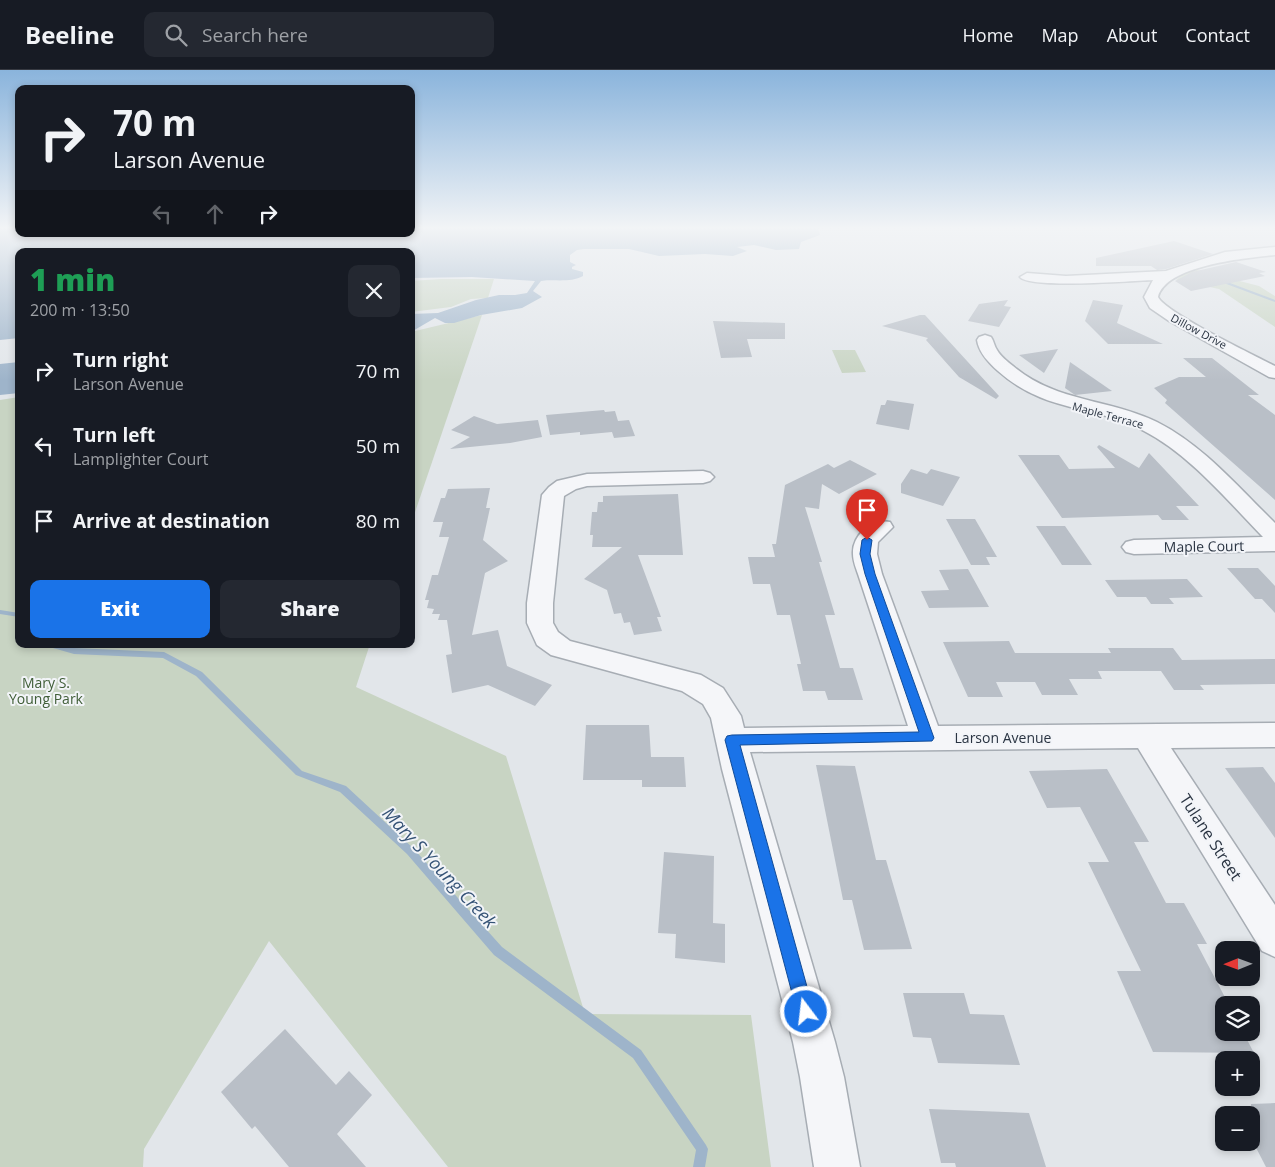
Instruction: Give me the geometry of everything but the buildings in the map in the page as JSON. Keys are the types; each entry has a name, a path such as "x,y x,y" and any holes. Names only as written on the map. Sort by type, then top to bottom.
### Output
{"street":[{"path":"1043,278 1066,280 1102,278"},
{"name":"Dillow Drive","path":"1163,278 1158,283 1151,297 1159,309 1275,373"},
{"name":"Maple Terrace","path":"985,340 986,348 1006,370 1030,388 1068,403 1148,426 1168,436 1186,449 1275,536"},
{"path":"703,477 587,480 575,482 556,490 551,505 540,603 540,623 547,638 561,648 691,683 713,696 726,716 738,769 814,1042 822,1077 837,1167"},
{"path":"882,527 867,540 865,554 870,574 928,738"},
{"name":"Maple Court","path":"1134,547 1275,544"},
{"name":"Larson Avenue","path":"732,740 1275,734"},
{"name":"Tulane Street","path":"1146,736 1275,938"}],"green space":[{"path":"1178,278 1229,278 1259,286 1275,296 1275,327 1219,289 1176,280"},
{"path":"494,279 488,298 471,299 451,307 415,312 415,281"},
{"path":"482,315 415,512 415,331"},
{"path":"832,350 855,350 866,372 842,373"},
{"name":"Mary S. Young Park","path":"15,398 15,648 369,648 356,687 506,756 585,1014 751,1015 771,1167 448,1167 269,941 144,1149 143,1167 0,1167 0,400"}],"water":[{"path":"0,278 15,278 15,338 0,340"},
{"path":"491,278 577,278 541,281 533,291 542,297 522,308 481,315 454,323 445,323 435,318 415,330 415,314 438,313 476,300 499,295 527,293 535,281"},
{"path":"15,362 15,393 0,395 0,364"}],"waterway":[{"path":"1222,281 1275,301"},
{"name":"Mary S Young Creek","path":"0,612 15,614"},
{"name":"Mary S Young Creek","path":"63,648 74,651 164,655 199,674 299,773 343,789 410,851 498,951 637,1054 702,1149 699,1167"}],"route":[{"path":"806,1012 738,769 732,740 928,738 870,574 865,554 867,540"}]}
